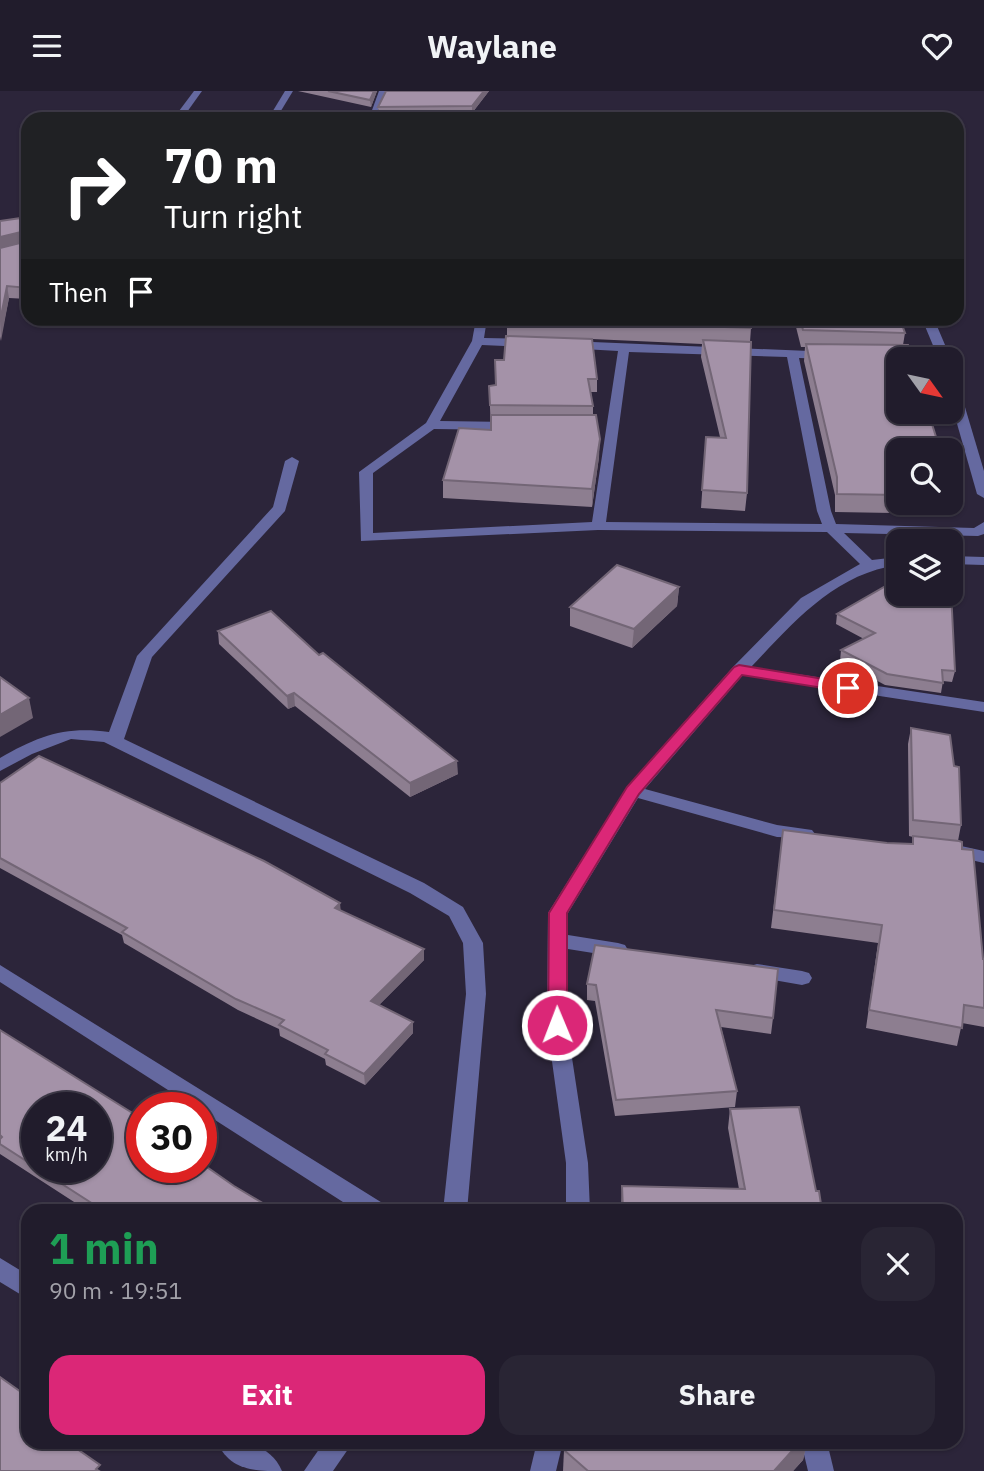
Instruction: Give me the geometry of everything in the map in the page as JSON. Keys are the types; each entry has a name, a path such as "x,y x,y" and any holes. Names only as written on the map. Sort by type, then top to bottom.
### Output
{"street":[{"path":"182,112 198,91"},
{"path":"276,112 289,91"},
{"path":"374,111 383,91"},
{"path":"480,326 478,341 431,425 366,473 366,538 598,526 961,532 978,532 984,526"},
{"path":"931,326 939,347"},
{"path":"478,341 544,344"},
{"path":"558,345 846,356"},
{"path":"598,526 606,426 624,348"},
{"path":"792,354 824,511 831,528 869,565"},
{"path":"874,357 886,357"},
{"path":"963,422 984,494"},
{"path":"431,425 529,426"},
{"path":"115,740 145,656 280,508 292,461"},
{"path":"963,560 984,561"},
{"path":"578,1204 577,1163 557,1025 558,913 633,791 739,670 806,601 869,565 886,563"},
{"path":"739,670 984,707"},
{"path":"0,766 26,750 69,734 107,737 417,888 456,912 473,943 476,994 456,1204"},
{"path":"633,791 777,831 828,837"},
{"path":"929,847 984,857"},
{"path":"556,940 638,953"},
{"path":"734,967 802,978"},
{"path":"0,972 365,1204"},
{"path":"0,1268 21,1284"},
{"path":"239,1449 269,1471"},
{"path":"317,1471 334,1449"},
{"path":"542,1471 548,1449"},
{"path":"816,1449 821,1471"}],"building":[{"path":"328,91 374,91 370,100"},
{"path":"386,91 484,91 472,106 378,107"},
{"path":"21,218 21,232 0,237 0,221"},
{"path":"21,243 21,287 7,286 0,321 0,248"},
{"path":"697,326 751,326 751,328"},
{"path":"802,326 902,326 905,333 803,330"},
{"path":"506,336 592,339 597,379 588,379 593,406 490,405 489,386 496,385 495,360 504,360"},
{"path":"703,340 751,342 747,493 702,490 706,437 726,438"},
{"path":"806,344 908,345 886,347 886,424 932,424 936,438 886,438 886,495 837,494 837,477"},
{"path":"491,415 596,415 600,439 592,489 443,480 459,428 491,430"},
{"path":"617,565 679,587 634,629 570,607"},
{"path":"886,586 886,606 952,606 955,671 942,670 943,683 887,674 841,650 875,633 837,614"},
{"path":"271,611 319,655 323,653 457,761 410,783 294,693 287,696 218,631"},
{"path":"0,677 29,698 0,715"},
{"path":"911,728 950,735 954,766 959,767 961,825 913,820"},
{"path":"39,756 264,861 340,903 335,908 424,949 371,1001 413,1022 364,1074 325,1054 328,1050 279,1025 284,1020 236,999 122,932 127,928 0,858 0,783"},
{"path":"783,830 887,843 913,844 913,836 959,841 962,842 962,849 973,850 984,959 984,1008 964,1005 962,1028 869,1010 882,925 774,910"},
{"path":"595,945 778,969 773,1018 716,1010 737,1091 616,1100 596,985 587,984"},
{"path":"0,1030 99,1092 21,1092 21,1158 0,1144"},
{"path":"112,1100 126,1109 126,1183 217,1183 217,1174 264,1204 93,1204 61,1183 112,1183"},
{"path":"799,1107 821,1204 623,1204 622,1186 745,1189 730,1109"},
{"path":"0,1377 21,1392 21,1449 77,1449 100,1465 96,1469 99,1471 0,1471"},
{"path":"794,1449 774,1471 588,1471 564,1450"}],"route":[{"path":"557,1025 558,913 633,791 739,670 848,688"}]}
